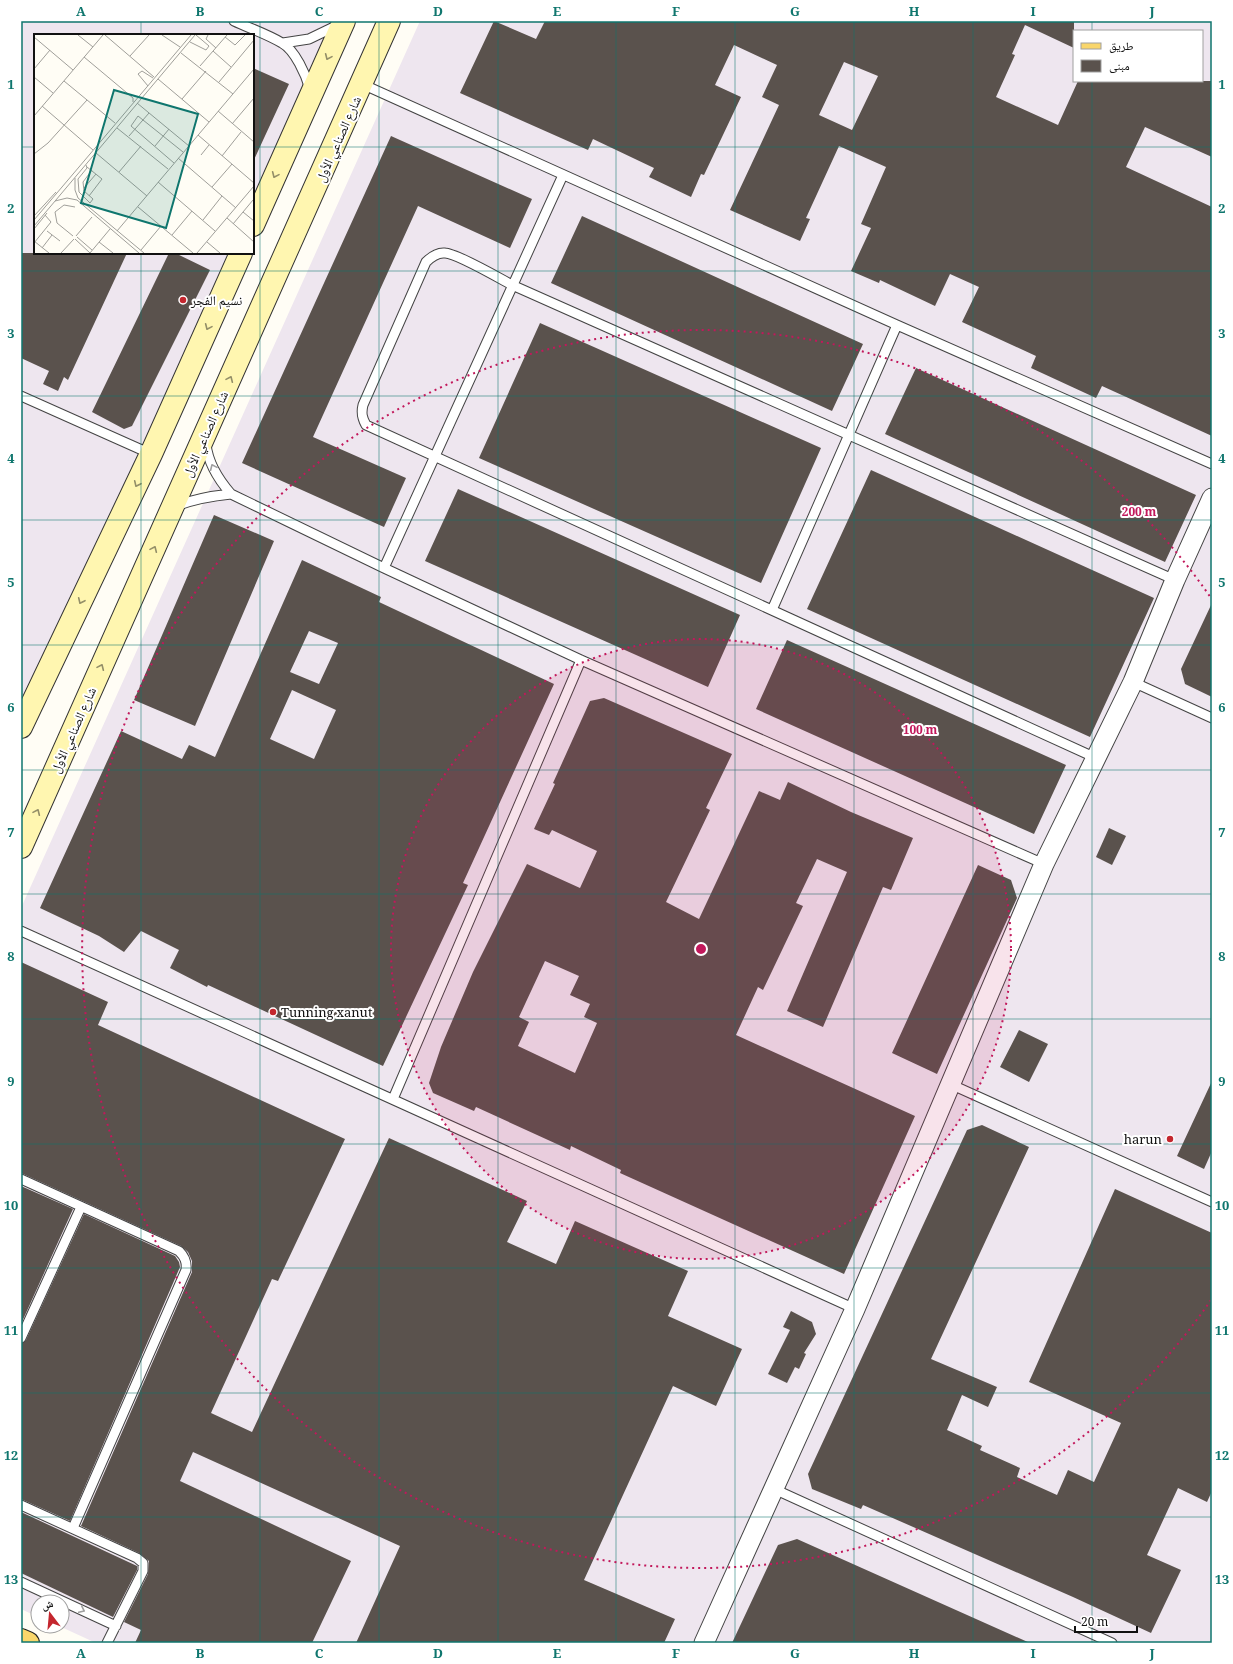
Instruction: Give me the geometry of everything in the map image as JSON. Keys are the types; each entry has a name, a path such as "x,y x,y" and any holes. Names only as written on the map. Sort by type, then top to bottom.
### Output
{"main road":[{"path":"254,223 344,21"},
{"name":"شارع الصناعي الأول","path":"21,848 390,21"},
{"path":"21,727 151,454 241,254"},
{"path":"21,1640 28,1643"}],"street":[{"path":"704,1643 855,1309 1044,864 1132,682 1175,580 1212,498"}],"lane":[{"path":"234,21 283,43 301,66 312,94"},
{"path":"283,43 309,38 333,28 344,21"},
{"path":"362,84 897,325 1212,464"},
{"path":"384,568 563,175"},
{"path":"1096,758 436,455 366,425 362,412 426,262 430,257 437,254 450,254 512,285 1175,580"},
{"path":"772,610 897,325"},
{"path":"21,396 151,454"},
{"path":"204,436 210,461 215,473 230,494 581,660 1044,864"},
{"path":"172,507 191,500 230,494"},
{"path":"393,1099 581,660"},
{"path":"1132,682 1212,718"},
{"path":"21,931 855,1309"},
{"path":"950,1084 1212,1202"},
{"path":"21,1179 179,1251 183,1255 186,1264 186,1270 73,1528"},
{"path":"21,1338 81,1207"},
{"path":"774,1489 1112,1643"},
{"path":"21,1505 137,1558 143,1563 143,1571 107,1643"},
{"path":"21,1582 116,1626"}],"shaded area":[{"path":"21,21 331,21 254,195 254,34 34,34 34,254 228,254 21,721"},
{"path":"420,21 1212,21 1212,1643 96,1643 70,1631 70,1594 30,1594 30,1613 21,1609 21,908"}],"building":[{"path":"494,21 536,39 545,21 1074,21 1073,48 1025,25 1012,54 1015,55 996,97 1058,125 1078,82 1212,81 1212,157 1145,127 1126,167 1212,207 1212,436 1102,386 1096,398 1031,368 1036,356 962,322 979,287 950,274 935,306 880,280 879,283 851,271 871,228 861,224 886,167 839,146 806,218 810,219 800,241 730,210 779,105 762,97 777,65 734,45 715,85 741,97 704,175 701,174 691,197 649,177 654,168 593,139 588,150 460,93","holes":["844,62 878,76 852,130 819,115"]},
{"path":"254,68 289,84 254,160"},
{"path":"391,136 532,199 510,248 418,206 313,437 406,478 384,527 242,463"},
{"path":"582,216 863,344 832,411 551,283"},
{"path":"21,253 127,254 68,380 64,377 58,391 43,384 49,371 21,358"},
{"path":"169,254 177,254 210,270 132,426 124,429 92,412"},
{"path":"540,323 821,448 761,583 479,458"},
{"path":"916,368 1196,495 1165,562 885,434"},
{"path":"871,470 1154,598 1090,737 807,609"},
{"path":"458,489 740,615 708,687 425,561"},
{"path":"214,515 274,541 195,726 134,700"},
{"path":"302,560 381,597 379,602 554,684 463,883 468,885 383,1066 208,985 207,987 170,968 179,950 141,931 124,952 99,936 40,908 121,731 182,759 189,745 215,757","holes":["309,631 338,643 319,684 290,672","292,690 336,710 314,759 270,739"]},
{"path":"1212,603 1212,697 1185,684 1181,669"},
{"path":"787,640 1066,765 1034,834 756,709"},
{"path":"604,698 732,754 706,808 710,810 666,902 699,919 759,791 780,800 788,782 851,812 913,838 891,890 883,887 823,1027 787,1011 847,872 817,859 796,903 803,906 763,990 758,987 736,1035 915,1116 844,1274 620,1173 621,1170 571,1146 570,1150 476,1107 474,1111 433,1093 429,1083 441,1047 473,972 527,864 580,888 597,851 552,830 549,835 534,829 555,784 553,783 590,701","holes":["545,961 579,976 570,995 590,1004 584,1017 597,1023 575,1073 518,1046 529,1022 519,1017"]},
{"path":"1109,828 1126,836 1112,865 1096,857"},
{"path":"978,865 1011,880 1017,898 937,1074 892,1053"},
{"path":"21,962 108,1002 98,1025 345,1139 278,1281 272,1279 211,1413 252,1432 389,1138 527,1201 507,1242 556,1264 575,1221 688,1271 668,1316 742,1349 716,1406 673,1386 584,1580 675,1619 664,1643 356,1643 400,1546 193,1452 180,1481 351,1561 312,1643 135,1643 141,1630 124,1622 148,1574 149,1561 139,1553 81,1526 192,1272 192,1261 188,1252 181,1246 21,1173"},
{"path":"1019,1030 1048,1044 1029,1082 1000,1067"},
{"path":"1212,1081 1212,1151 1204,1169 1177,1156"},
{"path":"982,1125 1029,1147 931,1359 997,1387 988,1407 962,1395 947,1430 982,1446 980,1450 1020,1468 1017,1477 1057,1495 1068,1470 1094,1482 1121,1423 1029,1382 1115,1189 1212,1233 1212,1491 1207,1502 1178,1488 1147,1555 1181,1570 1151,1633 1073,1597 863,1505 861,1509 812,1489 808,1474 967,1130"},
{"path":"21,1186 73,1209 21,1324"},
{"path":"84,1214 175,1256 180,1267 70,1521 21,1499 21,1344 26,1340"},
{"path":"791,1311 812,1322 816,1334 804,1353 806,1354 799,1369 795,1367 787,1383 768,1374 790,1330 783,1327"},
{"path":"21,1512 137,1566 137,1570 113,1617 70,1596 70,1594 65,1594 21,1573"},
{"path":"797,1539 1030,1643 732,1643 778,1545"}],"place":[{"name":"نسيم الفجر","path":"183,300"},
{"name":"Tunning xanut","path":"273,1012"},
{"name":"harun","path":"1170,1139"}]}
